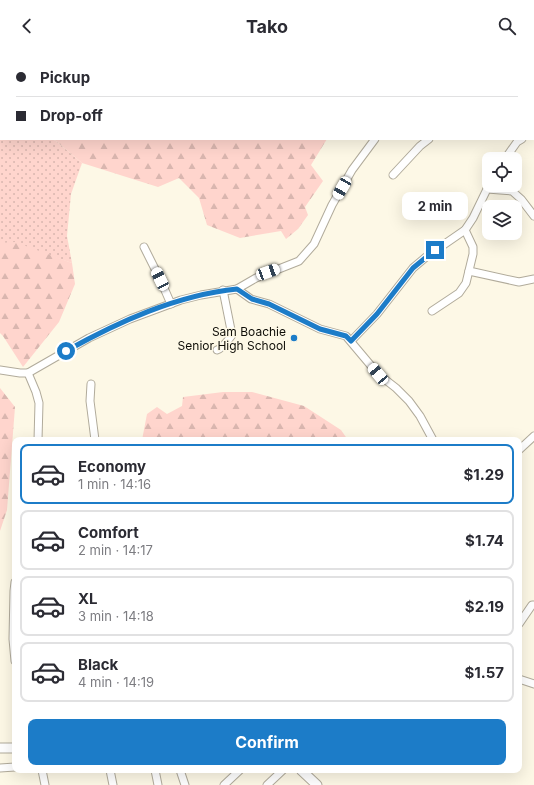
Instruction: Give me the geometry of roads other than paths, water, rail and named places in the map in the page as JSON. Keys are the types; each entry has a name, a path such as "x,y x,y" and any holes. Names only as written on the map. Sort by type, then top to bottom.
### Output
{"main road":[{"path":"0,748 12,748"},
{"path":"304,773 317,785"}],"street":[{"path":"0,370 28,373 89,338 130,319 201,295 223,290 237,289 268,272 299,261 314,244 332,205 352,170 374,140"},
{"path":"394,175 414,151 428,140"},
{"path":"510,152 517,142 520,140"},
{"path":"351,341 377,314 413,268 426,257 465,230 473,218 486,192"},
{"path":"513,192 521,199 534,216"},
{"path":"432,311 458,293 466,283 473,254 472,247 465,230"},
{"path":"144,247 171,304"},
{"path":"469,271 519,282 534,279"},
{"path":"237,289 252,299 269,304 320,329 346,336 378,374 396,388 409,401 420,416 431,437"},
{"path":"217,350 220,349 232,335 223,290"},
{"path":"28,373 39,403 38,437"},
{"path":"91,384 90,401 95,437"},
{"path":"522,447 534,436"},
{"path":"522,619 529,608 534,605"},
{"path":"522,681 534,684"},
{"path":"0,768 12,767"},
{"path":"43,773 45,785"},
{"path":"111,773 113,785"},
{"path":"156,773 158,785"},
{"path":"181,773 185,785"},
{"path":"224,785 237,773"},
{"path":"267,785 280,773"}],"place":[{"name":"Sam Boachie Senior High School","path":"294,338"}]}
